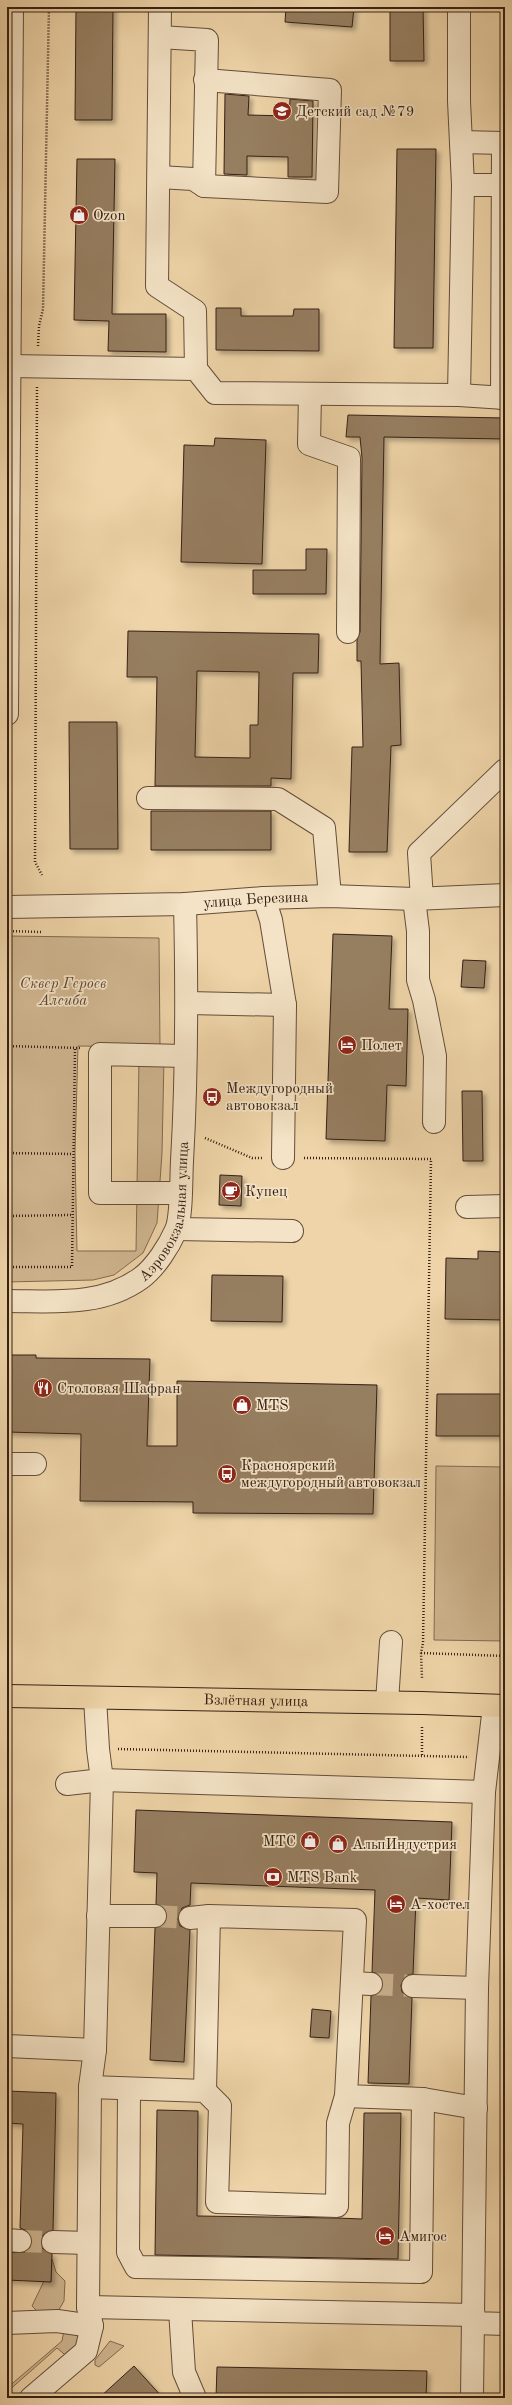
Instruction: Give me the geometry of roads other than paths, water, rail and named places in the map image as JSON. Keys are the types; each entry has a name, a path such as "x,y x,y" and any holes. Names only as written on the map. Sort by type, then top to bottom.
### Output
{"main road":[{"name":"Взлётная улица","path":"7,1696 387,1702 500,1706"}],"street":[{"path":"7,714 8,366 12,7"},
{"path":"160,7 157,286 195,311 196,369 215,393 310,395 459,395 504,398 503,143 461,142"},
{"path":"459,7 458,101 463,185 459,395"},
{"path":"160,37 207,40 204,186"},
{"path":"159,177 193,178 204,186 328,192 330,90 205,80"},
{"path":"463,185 503,185"},
{"path":"8,366 196,369"},
{"path":"310,395 309,444 349,458 348,632"},
{"path":"434,1122 435,1056 424,1000 418,980 419,853 505,770"},
{"path":"148,798 278,799 324,828 330,896"},
{"name":"улица Березина","path":"7,907 185,904 264,898 330,896 418,899 505,895"},
{"path":"264,898 271,920 285,1006 284,1158"},
{"path":"7,902 7,907"},
{"name":"Аэровокзальная улица","path":"7,1301 87,1301 116,1293 142,1278 161,1254 177,1229 185,1100 185,1056 188,1004 185,904"},
{"path":"188,1004 285,1006"},
{"path":"180,1193 100,1193 100,1054 185,1056"},
{"path":"467,1207 505,1206"},
{"path":"177,1229 292,1231"},
{"path":"7,1464 35,1464"},
{"path":"387,1702 391,1642"},
{"path":"31,2398 86,2351 90,2317 88,2244 90,2087 95,2050 102,1780 98,1749 96,1698"},
{"path":"472,2398 477,1988 484,1792 487,1758 500,1706"},
{"path":"67,1784 102,1780 484,1792"},
{"path":"98,1916 155,1916"},
{"path":"200,1917 355,1920 362,1984 346,2096 338,2123 337,2206 217,2202 220,2106 205,2091 200,1917"},
{"path":"413,1986 477,1988"},
{"path":"7,2046 95,2050"},
{"path":"90,2087 129,2090 205,2091"},
{"path":"129,2090 128,2252 136,2267 421,2272 424,2099"},
{"path":"346,2096 424,2099 476,2108"},
{"path":"52,2242 88,2244"},
{"path":"180,2310 184,2372 195,2398"},
{"path":"7,2324 180,2310 474,2319 505,2324"}],"tunnel":[{"path":"155,1916 190,1918"},
{"path":"371,1984 413,1986"},
{"path":"20,2241 53,2242"}],"place":[{"name":"Детский сад №79","path":"282,111"},
{"name":"Ozon","path":"79,215"},
{"name":"Полет","path":"347,1045"},
{"name":"Междугородный автовокзал","path":"212,1097"},
{"name":"Купец","path":"231,1191"},
{"name":"Столовая Шафран","path":"43,1388"},
{"name":"MTS","path":"242,1405"},
{"name":"Красноярский междугородный автовокзал","path":"227,1474"},
{"name":"МТС","path":"310,1841"},
{"name":"АльпИндустрия","path":"338,1844"},
{"name":"MTS Bank","path":"273,1877"},
{"name":"А-хостел","path":"396,1904"},
{"name":"Амигос","path":"385,2236"}],"park label":[{"name":"Сквер Героев Алсиба","path":"63,992"}]}
